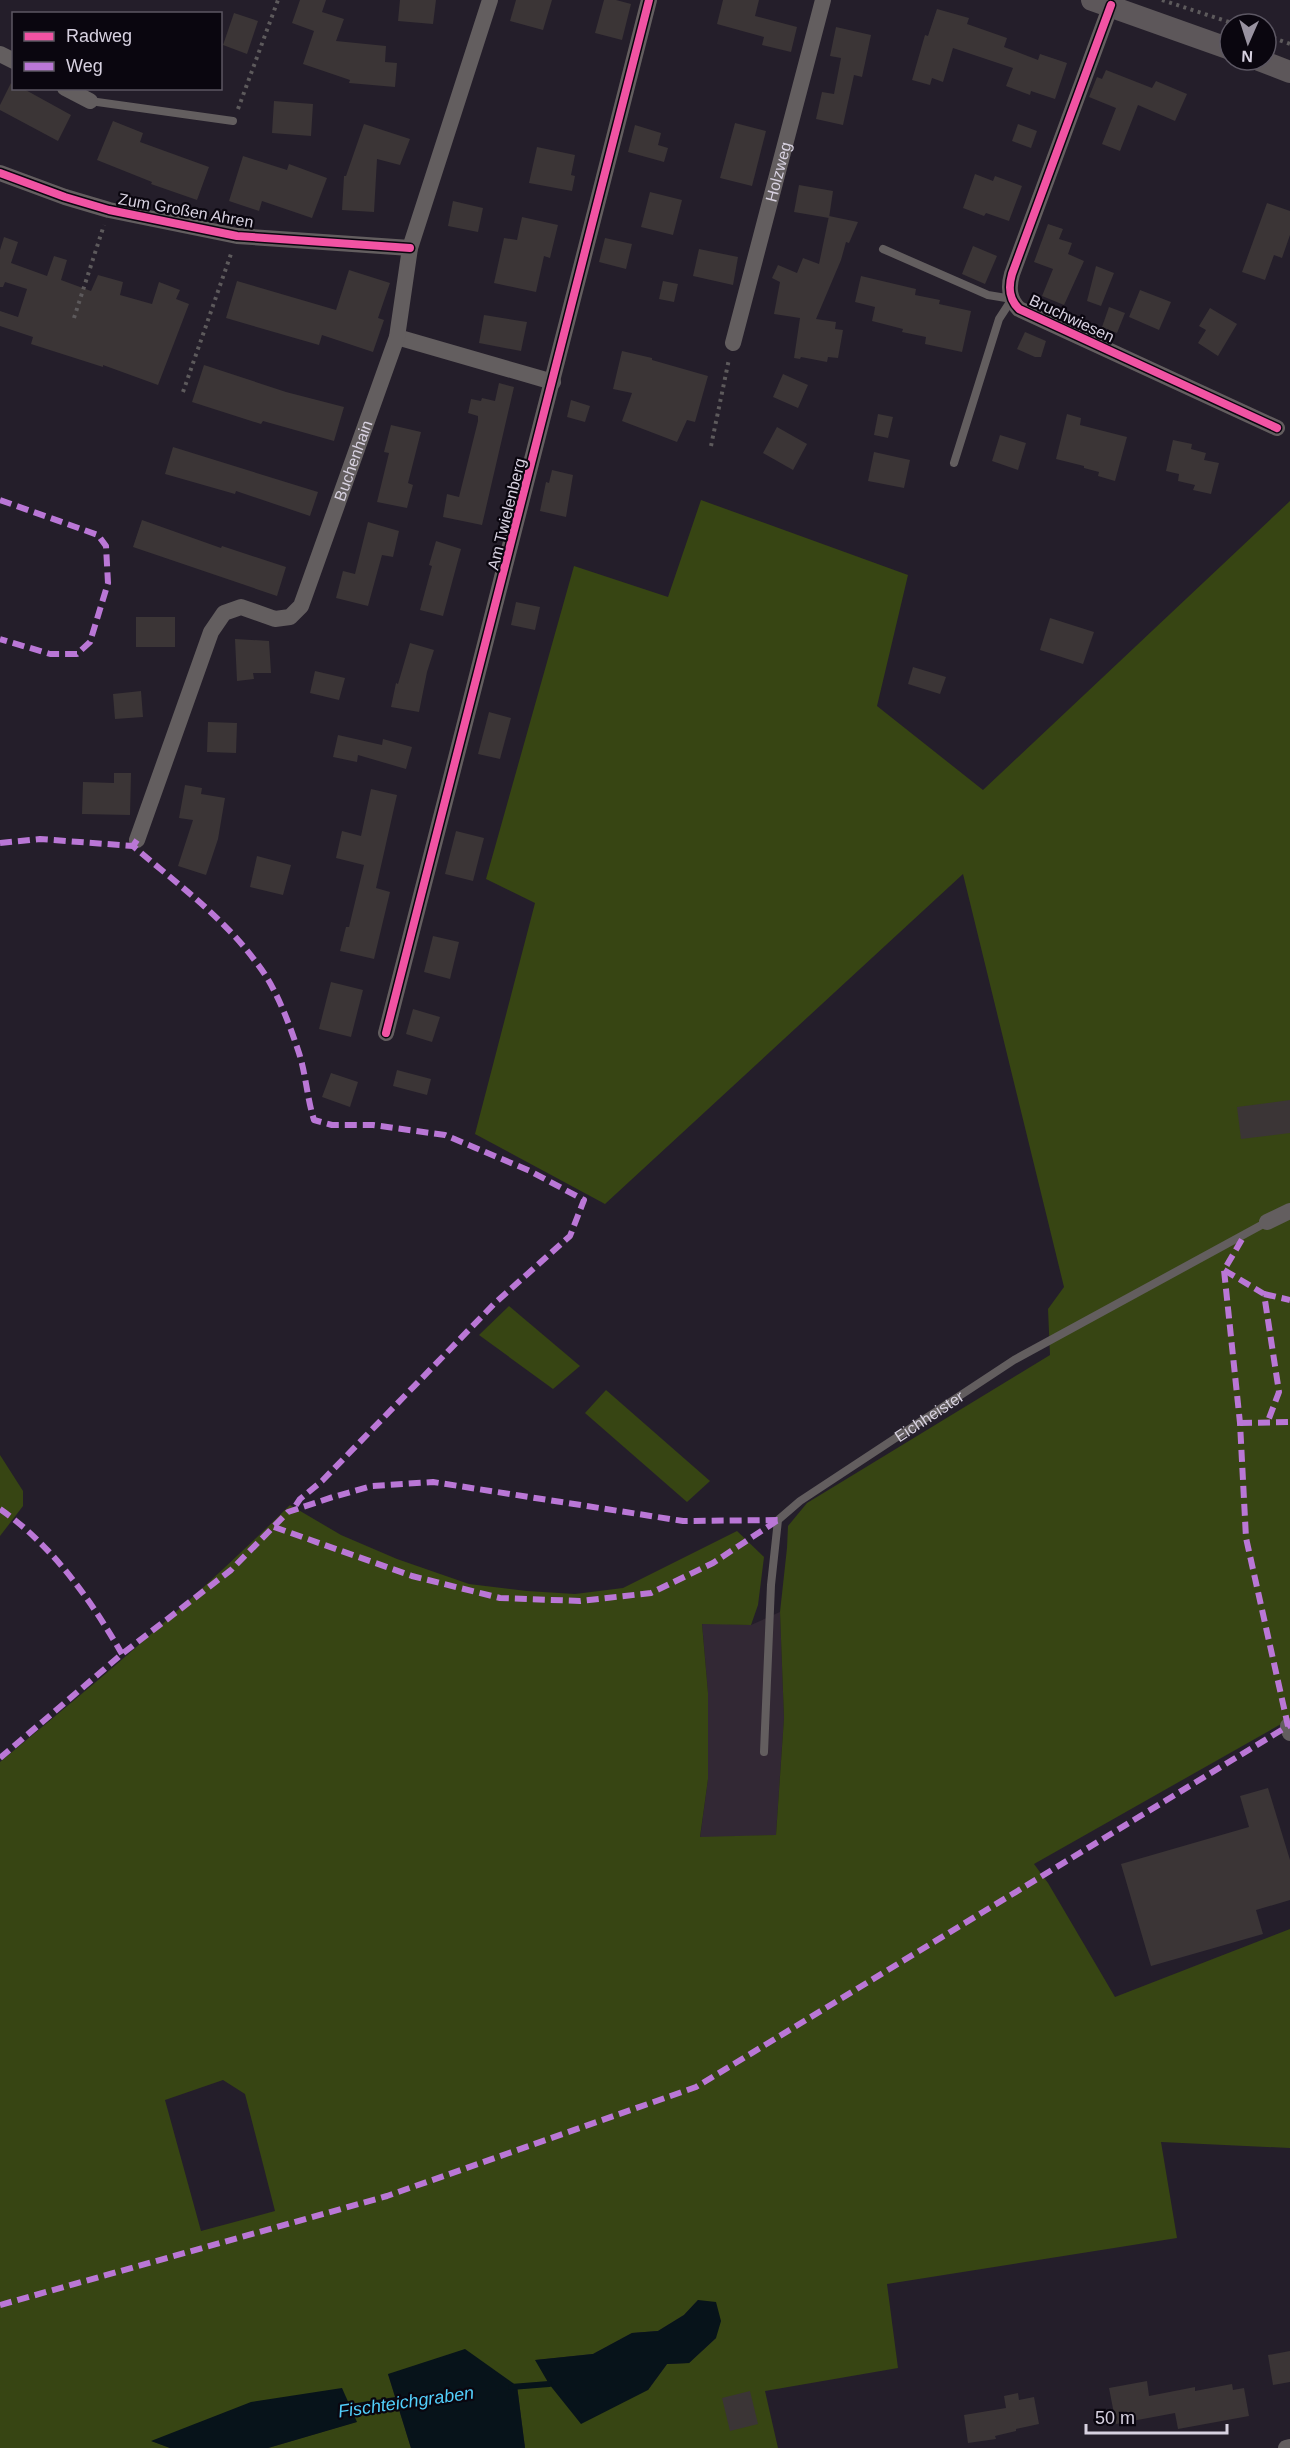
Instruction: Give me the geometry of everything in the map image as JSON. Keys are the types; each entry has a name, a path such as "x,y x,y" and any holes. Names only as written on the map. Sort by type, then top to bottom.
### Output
{"main road":[{"path":"1102,3 1218,45"}],"street":[{"name":"Buchenhain","path":"137,840 212,632 224,613 241,607 275,619 290,617 301,606 397,337 410,248 490,0"},
{"name":"Am Twielenberg","path":"386,1033 650,0"},
{"name":"Holzweg","path":"733,343 823,0"},
{"name":"Bruchwiesen","path":"1102,3 1012,274 1009,285 1012,299 1019,309 1277,428"},
{"path":"69,90 90,101"},
{"name":"Zum Großen Ahren","path":"0,173 109,210 237,236 410,248"},
{"path":"397,337 553,382"},
{"name":"Eichheister","path":"1267,1222 1290,1211"}],"lane":[{"path":"90,101 233,122"},
{"path":"883,249 988,295 1012,299 999,319 954,463"},
{"name":"Eichheister","path":"764,1752 771,1585 778,1520 800,1501 1014,1360 1267,1222"}],"path":[{"path":"233,122 278,0"},
{"path":"1162,0 1218,18"},
{"path":"74,318 109,210"},
{"path":"183,392 237,236"},
{"path":"711,446 733,343"}],"shaded area":[{"path":"780,1612 784,1718 776,1835 700,1838 708,1779 708,1693 702,1623 751,1625"}],"green space":[{"path":"701,500 908,575 877,706 983,790 1290,501 1290,1719 1034,1864 1048,1883 1115,1997 1290,1929 1290,2148 1161,2142 1177,2238 887,2284 898,2368 765,2391 778,2448 525,2448 517,2386 388,2374 411,2448 268,2448 356,2422 152,2441 170,2448 0,2448 0,1762 148,1637 290,1505 341,1535 397,1559 469,1584 575,1594 623,1588 737,1531 764,1557 758,1605 751,1625 702,1624 708,1693 708,1779 700,1837 776,1835 784,1718 780,1612 788,1526 807,1503 1050,1355 1048,1309 1064,1287 963,874 605,1204 475,1134 535,903 486,879 574,566 668,597","holes":["223,2080 245,2094 275,2211 201,2231 165,2100","698,2300 716,2338 689,2363 667,2364 648,2390 536,2360 593,2354 632,2333 658,2331 684,2315"]},
{"path":"509,1306 580,1366 553,1389 479,1335"},
{"path":"606,1390 710,1481 687,1502 585,1413"},
{"path":"0,1455 23,1491 23,1506 0,1536"}],"water":[{"path":"698,2300 716,2302 721,2321 716,2338 689,2363 667,2364 648,2390 581,2424 549,2384 535,2360 593,2354 632,2333 658,2331 684,2315"},
{"path":"465,2349 517,2386 525,2448 411,2448 388,2374"},
{"path":"342,2388 357,2422 268,2448 170,2448 151,2441 251,2402"}],"building":[{"path":"300,0 326,0 322,12 344,19 336,41 386,46 385,62 397,63 395,87 349,83 350,80 303,64 314,31 292,23"},
{"path":"400,0 436,0 433,24 398,21"},
{"path":"516,0 552,0 543,30 510,21"},
{"path":"604,0 631,4 622,40 595,33"},
{"path":"723,0 759,0 755,16 797,27 791,52 762,45 764,37 717,24"},
{"path":"937,9 969,18 967,24 1007,38 1004,47 1038,60 1040,54 1067,63 1055,99 1031,91 1030,95 1006,86 1013,68 953,48 943,82 932,78 930,85 912,80 925,35 928,36"},
{"path":"234,13 258,21 247,54 223,45"},
{"path":"836,27 871,35 862,77 854,75 843,125 816,119 822,92 834,94 841,58 830,56"},
{"path":"1106,70 1152,88 1156,81 1187,94 1175,121 1138,105 1120,151 1102,144 1116,108 1089,97 1097,77 1102,79"},
{"path":"11,83 12,90 26,90 71,115 58,141 0,110 0,105"},
{"path":"274,101 313,104 311,136 272,133"},
{"path":"113,121 143,133 140,142 209,167 197,200 151,184 152,182 97,160"},
{"path":"735,123 766,131 752,186 720,178"},
{"path":"364,124 410,139 400,165 377,159 374,212 342,210 344,176 346,176"},
{"path":"1018,124 1037,131 1031,148 1012,141"},
{"path":"635,125 661,133 658,145 668,148 664,162 628,152"},
{"path":"537,147 575,155 571,175 575,176 572,191 529,183"},
{"path":"243,156 287,170 289,164 327,178 312,218 262,201 259,211 229,201"},
{"path":"975,174 993,181 995,176 1022,186 1009,221 986,213 984,216 963,208"},
{"path":"799,185 833,191 829,218 794,212"},
{"path":"650,192 682,200 673,235 641,227"},
{"path":"453,201 483,208 478,232 448,226"},
{"path":"1267,203 1290,211 1290,235 1282,258 1274,255 1265,280 1242,272"},
{"path":"829,216 858,222 849,243 846,242 841,260 816,319 836,322 835,329 843,330 838,358 828,357 827,362 801,357 800,359 794,358 800,318 774,314 780,282 772,278 778,265 797,273 803,258 819,264"},
{"path":"522,217 558,225 550,258 544,256 536,292 494,283 504,238 517,240"},
{"path":"1048,224 1063,229 1059,239 1072,243 1068,254 1084,261 1064,305 1042,296 1053,269 1034,262"},
{"path":"4,237 18,242 11,263 47,276 54,256 67,260 61,280 91,291 98,275 123,282 120,295 152,304 159,282 180,290 176,299 189,304 158,385 103,365 103,367 31,344 33,337 0,326 0,311 18,317 27,289 5,282 3,287 0,287 0,250"},
{"path":"605,238 632,244 626,269 599,262"},
{"path":"973,246 997,256 985,284 962,274"},
{"path":"699,249 738,257 733,285 693,276"},
{"path":"1096,266 1114,273 1101,306 1087,301"},
{"path":"349,270 390,283 378,318 384,320 373,352 322,335 319,345 226,318 237,281 336,310"},
{"path":"861,276 916,289 915,295 940,300 939,304 971,311 962,352 925,344 926,337 902,332 903,329 872,321 875,307 855,302"},
{"path":"663,281 678,284 674,302 659,299"},
{"path":"1140,290 1171,302 1159,330 1129,317"},
{"path":"1109,307 1125,313 1117,333 1102,327"},
{"path":"1210,308 1237,324 1218,356 1198,343 1206,330 1199,326"},
{"path":"484,315 527,322 521,351 479,343"},
{"path":"1025,332 1046,341 1041,357 1035,357 1017,349"},
{"path":"622,351 708,376 695,422 687,420 677,442 622,421 632,393 613,389"},
{"path":"204,365 286,392 344,407 334,441 263,421 261,424 192,402"},
{"path":"783,374 808,385 798,408 773,397"},
{"path":"499,383 514,387 482,525 443,517 447,494 459,497 478,421 478,416 468,413 471,399 481,401 482,398 495,401"},
{"path":"571,400 590,406 585,422 567,417"},
{"path":"878,414 893,417 888,438 874,435"},
{"path":"1067,414 1081,418 1080,425 1127,437 1115,481 1098,476 1099,472 1084,468 1084,466 1056,459"},
{"path":"391,425 421,432 408,483 413,485 407,508 377,502 389,453 384,452"},
{"path":"777,427 807,444 793,470 763,453"},
{"path":"1000,435 1026,443 1018,470 992,461"},
{"path":"1173,440 1192,444 1191,449 1206,453 1204,460 1219,463 1211,494 1193,490 1195,485 1178,481 1179,474 1166,471"},
{"path":"173,447 318,492 310,516 236,491 235,494 165,474"},
{"path":"874,452 910,460 904,488 868,481"},
{"path":"552,470 573,475 566,517 540,511 546,482 549,483"},
{"path":"142,520 221,548 222,546 286,567 277,596 133,547"},
{"path":"368,522 399,531 393,557 382,555 368,606 336,598 343,571 355,574"},
{"path":"436,541 461,549 443,616 420,610"},
{"path":"516,602 540,607 535,630 511,625"},
{"path":"136,617 175,617 175,647 136,647"},
{"path":"1050,618 1094,632 1083,664 1040,650"},
{"path":"235,639 269,641 271,673 253,673 254,679 237,681"},
{"path":"410,643 434,650 419,712 391,707 396,683 398,684"},
{"path":"913,667 946,677 940,694 908,684"},
{"path":"315,671 345,678 339,700 310,693"},
{"path":"141,691 143,717 115,719 113,694"},
{"path":"489,712 511,718 500,759 478,754"},
{"path":"208,722 237,723 236,753 207,752"},
{"path":"338,735 382,745 383,739 412,747 406,769 358,755 357,762 333,757"},
{"path":"114,773 131,773 130,815 82,814 83,782 114,783"},
{"path":"185,785 202,788 201,794 225,798 218,839 206,875 178,866 193,820 179,818"},
{"path":"371,789 397,795 376,888 390,892 374,959 340,951 346,927 349,927 364,865 336,858 342,831 361,836"},
{"path":"456,831 484,838 473,881 445,874"},
{"path":"257,856 291,865 283,895 250,887"},
{"path":"433,936 459,942 450,979 424,972"},
{"path":"331,982 363,990 351,1037 319,1029"},
{"path":"413,1009 440,1017 432,1042 406,1034"},
{"path":"397,1070 431,1079 427,1095 393,1086"},
{"path":"331,1073 358,1082 350,1107 322,1097"},
{"path":"1290,1100 1290,1133 1241,1139 1237,1107"},
{"path":"1268,1788 1290,1860 1290,1900 1256,1910 1263,1934 1151,1966 1121,1864 1249,1827 1240,1796"},
{"path":"1290,2351 1290,2382 1273,2385 1268,2355"},
{"path":"1147,2381 1149,2396 1195,2387 1195,2391 1232,2384 1233,2390 1244,2388 1249,2416 1178,2429 1175,2413 1116,2424 1109,2388"},
{"path":"750,2391 758,2424 730,2431 722,2398"},
{"path":"1018,2393 1019,2400 1034,2397 1039,2424 995,2436 996,2439 968,2443 964,2415 1006,2408 1004,2396"}],"waterway":[{"name":"Fischteichgraben","path":"511,2387 549,2384"},
{"name":"Fischteichgraben","path":"344,2408 402,2399"}],"marked path":[{"path":"0,500 98,535 106,546 108,583 90,642 77,654 50,654 0,639"},
{"path":"0,843 40,839 133,846"},
{"path":"137,840 133,846 213,915 243,945 270,983 295,1042 314,1120 332,1125 373,1125 445,1135 530,1171 584,1200 570,1236 494,1304 322,1481 300,1499 292,1511"},
{"path":"0,2305 387,2196 696,2087 1288,1726 1246,1538 1240,1423 1224,1270 1244,1236"},
{"path":"1224,1270 1264,1294 1279,1392 1268,1421"},
{"path":"1264,1294 1290,1300"},
{"path":"1240,1423 1290,1422"},
{"path":"0,1758 122,1654 231,1570 288,1512 333,1497 372,1486 433,1482 683,1521 778,1520"},
{"path":"0,1509 37,1539 69,1575 122,1654"},
{"path":"274,1527 412,1576 500,1598 580,1601 651,1593 713,1563 778,1520"}],"cycle path":[{"path":"386,1033 649,0"},
{"path":"1111,5 1012,274 1011,297 1019,309 1277,428"},
{"path":"0,173 65,197 109,210 237,236 410,248"}]}
